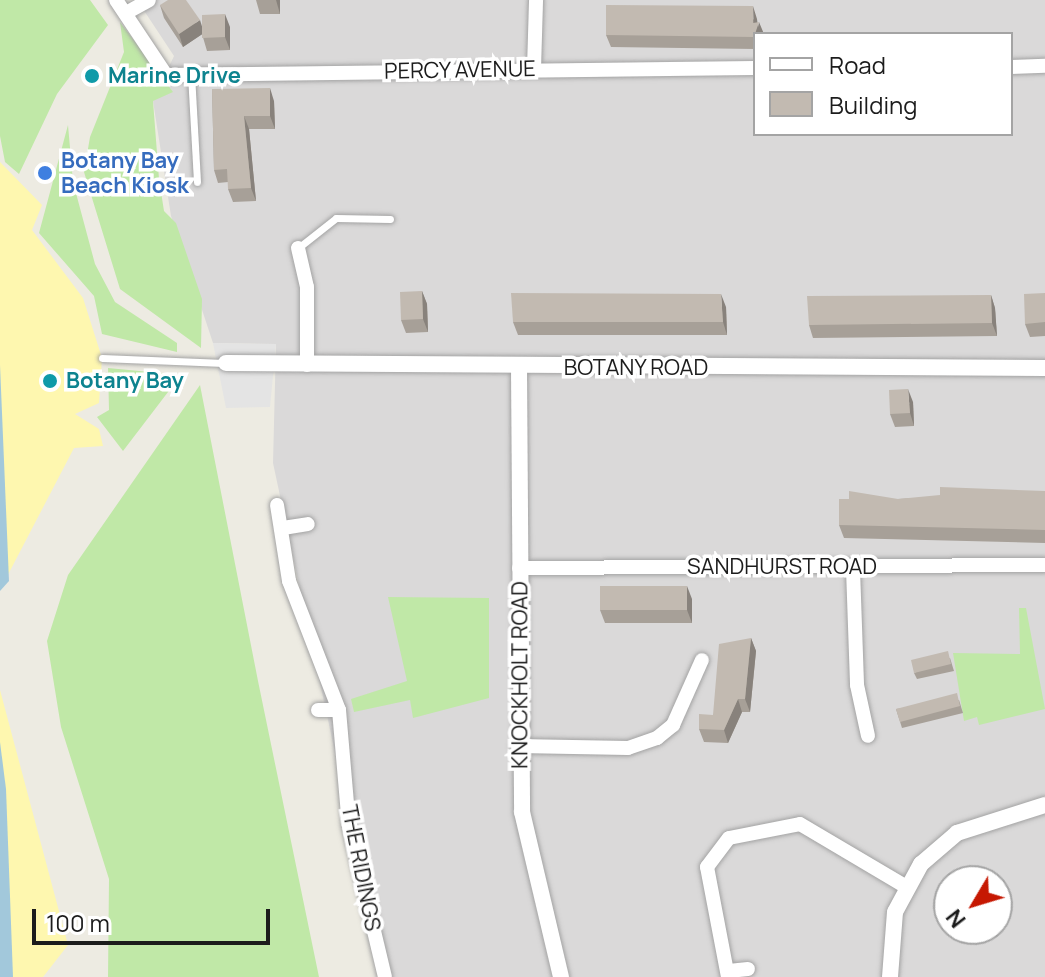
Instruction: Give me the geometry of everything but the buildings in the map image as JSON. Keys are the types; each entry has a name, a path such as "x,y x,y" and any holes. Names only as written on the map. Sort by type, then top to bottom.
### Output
{"street":[{"path":"116,0 126,13 149,0"},
{"path":"534,69 536,0"},
{"name":"PERCY AVENUE","path":"126,13 166,75 753,68"},
{"path":"1013,67 1045,66"},
{"path":"298,248 307,287 307,365"},
{"name":"BOTANY ROAD","path":"226,363 519,368 1045,368"},
{"name":"KNOCKHOLT ROAD","path":"519,368 518,746 522,812 561,977"},
{"name":"THE RIDINGS","path":"277,505 289,581 339,710 349,826 385,977"},
{"path":"283,528 308,524"},
{"name":"SANDHURST ROAD","path":"519,568 853,569 1045,565"},
{"path":"853,569 857,685 868,736"},
{"path":"518,746 628,748 657,738 673,725 702,660"},
{"path":"318,710 339,710"},
{"path":"890,977 889,941 905,886 957,833 1045,805"},
{"path":"748,969 728,974 707,867 729,838 800,824 905,886"}],"lane":[{"path":"191,74 197,182"},
{"path":"298,248 336,218 390,219"},
{"path":"102,358 226,363"}],"shaded area":[{"path":"137,0 1045,0 1045,977 383,977 273,463 276,344 213,343 171,216 153,101 174,56"},
{"path":"213,343 276,344 270,407 226,408"}],"green space":[{"path":"0,0 90,0 108,25 57,94 19,174 5,162 0,136"},
{"path":"120,22 173,92 153,101 159,179 164,211 176,223 202,299 201,348 120,289 84,172 90,137 124,52"},
{"path":"68,125 73,182 95,264 115,302 177,343 177,352 102,334 94,296 39,233"},
{"path":"108,368 181,375 123,451 97,417 109,410"},
{"path":"200,385 319,977 108,977 109,879 61,727 47,641 68,575"},
{"path":"388,597 489,598 489,698 413,718 410,700 354,712 351,699 407,681"},
{"path":"1019,608 1026,608 1045,709 979,725 977,717 964,721 953,653 1020,654"}],"sand":[{"name":"Botany Bay","path":"0,162 42,205 32,230 83,298 102,358 99,403 75,414 99,429 103,446 74,448 0,590"},
{"path":"0,690 68,945 43,977 0,977"}],"water":[{"path":"0,365 9,581 0,591"},
{"path":"0,742 6,789 13,977 0,977"}],"place":[{"name":"Marine Drive","path":"92,76"},
{"name":"Botany Bay Beach Kiosk","path":"45,173"},
{"name":"Botany Bay","path":"50,381"}]}
